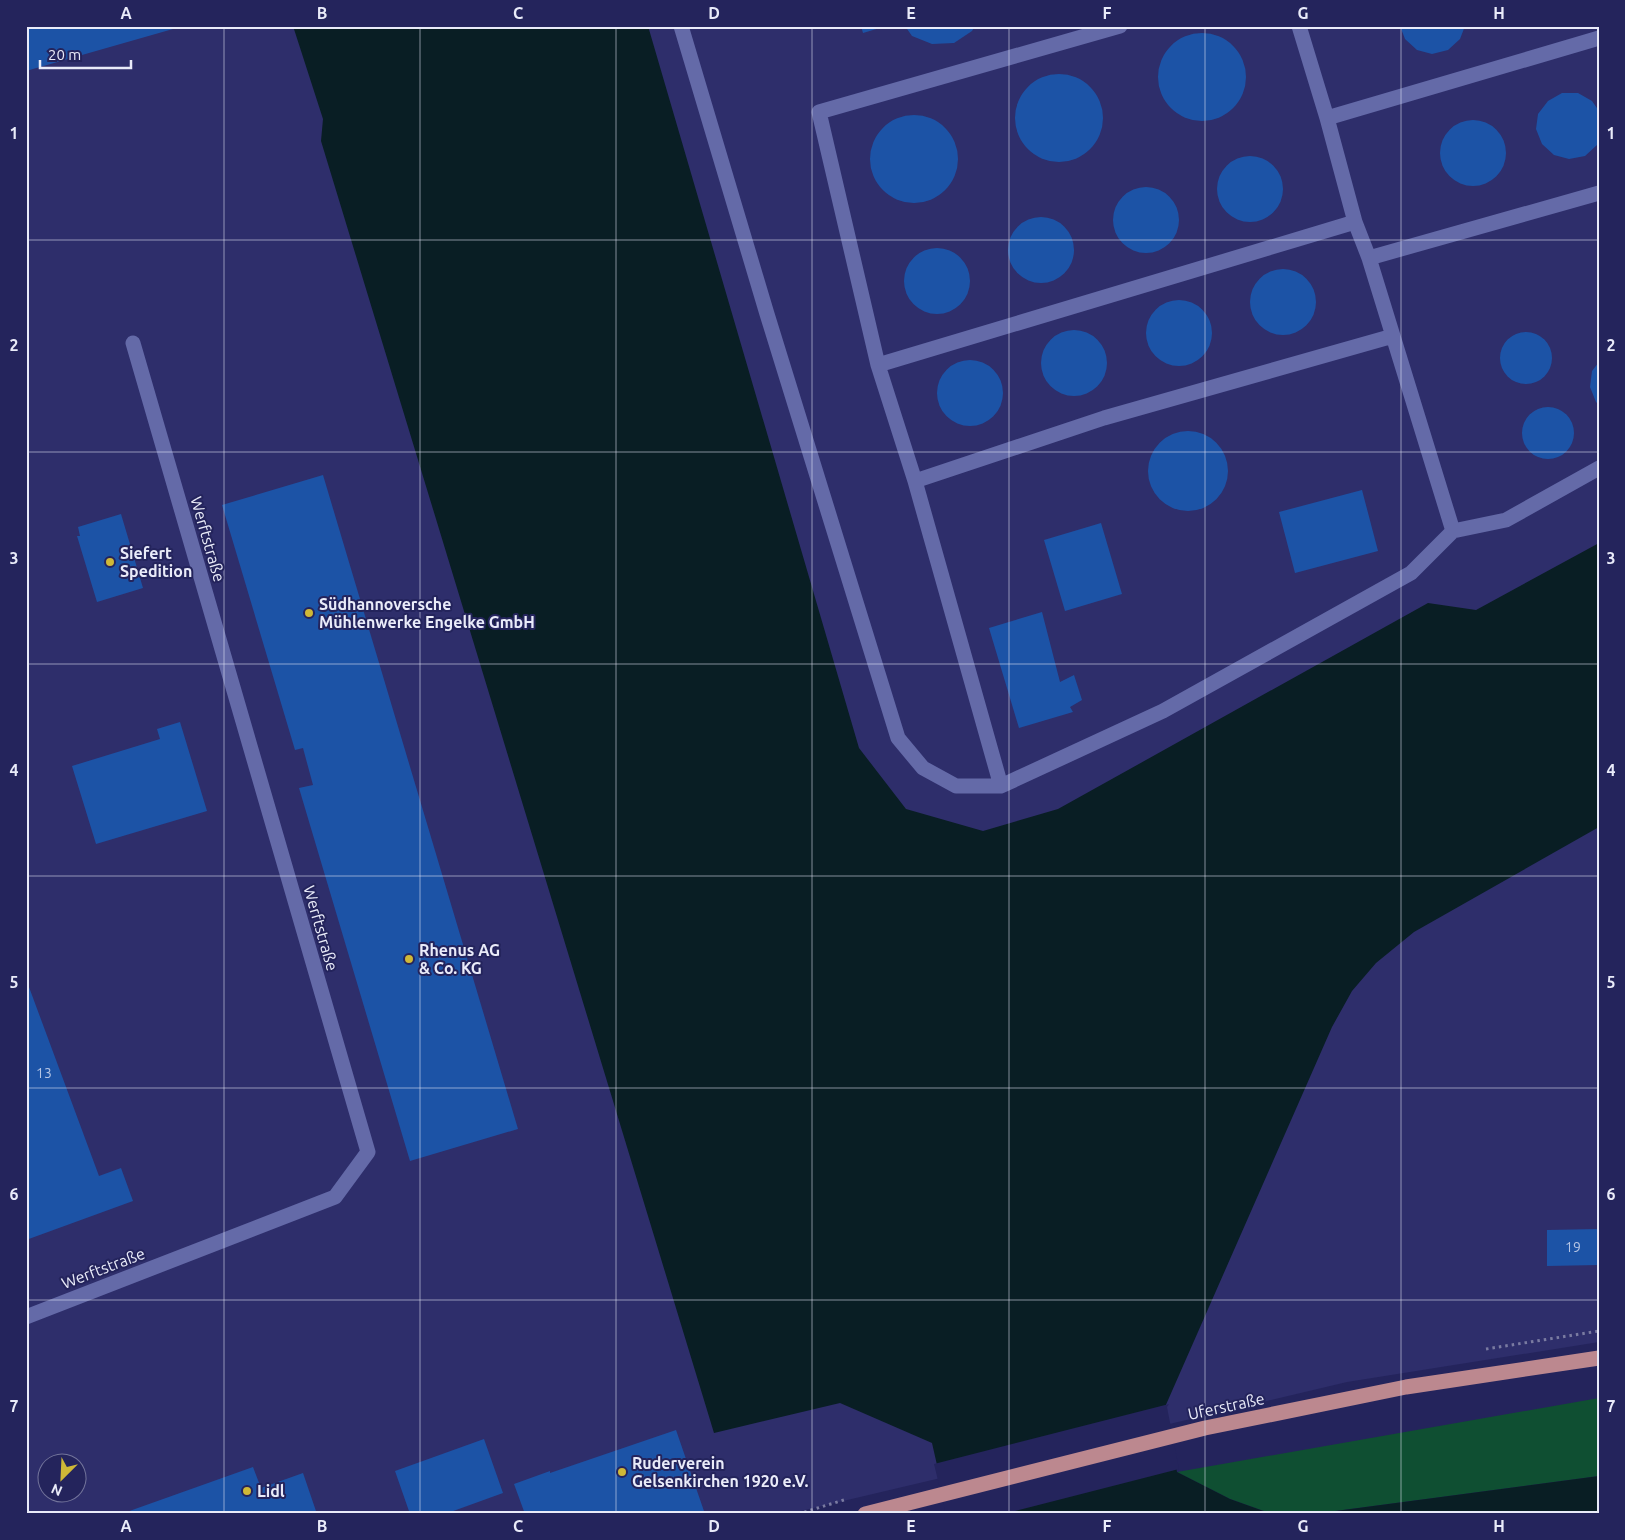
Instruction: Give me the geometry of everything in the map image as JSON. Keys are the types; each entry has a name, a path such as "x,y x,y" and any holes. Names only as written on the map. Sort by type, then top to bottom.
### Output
{"main road":[{"name":"Uferstraße","path":"865,1514 1205,1428 1406,1387 1599,1358"}],"street":[{"path":"681,26 770,324 898,738 923,768 956,786 1001,786 1163,711 1411,573 1453,531 1506,520 1599,468"},
{"path":"1001,786 915,481 878,364 819,112 1120,26"},
{"path":"1299,26 1327,118 1355,222 1369,258 1453,531"},
{"path":"1327,118 1599,38"},
{"path":"1369,258 1599,193"},
{"path":"878,364 1355,222"},
{"path":"915,481 1104,418 1393,336"},
{"name":"Werftstraße","path":"26,1317 335,1197 368,1152 133,343"}],"shaded area":[{"path":"26,26 1599,26 1599,1342 1347,1382 788,1514 26,1514"}],"green space":[{"path":"1599,1398 1599,1476 1313,1514 1272,1514 1230,1499 1177,1472"}],"water":[{"path":"293,26 648,26 859,748 906,809 983,831 1058,809 1428,603 1476,610 1599,543 1599,827 1414,932 1376,963 1352,991 1332,1027 1165,1407 1177,1472 1230,1499 1272,1514 946,1514 947,1509 932,1443 840,1403 714,1433 321,141 323,119"},
{"path":"1599,1476 1599,1514 1313,1514"}],"pier":[{"path":"1169,1404 1167,1407 1179,1469 1003,1514 943,1514 945,1509 934,1464"}],"building":[{"path":"26,26 180,26 180,27 26,71"},
{"path":"861,26 883,26 883,27 863,33"},
{"path":"905,26 975,26 972,31 954,43 932,44 912,36"},
{"path":"1400,26 1465,26 1460,39 1448,50 1432,54 1417,50 1405,39"},
{"path":"1202,33 1219,36 1227,40 1239,52 1243,60 1246,77 1243,94 1239,102 1227,114 1219,118 1202,121 1185,118 1177,114 1165,102 1161,94 1158,77 1161,60 1165,52 1177,40 1185,36"},
{"path":"1059,74 1076,77 1084,81 1096,93 1100,101 1103,118 1100,135 1096,143 1084,155 1076,159 1059,162 1042,159 1034,155 1022,143 1018,135 1015,118 1018,101 1022,93 1034,81 1042,77"},
{"path":"1562,93 1578,93 1592,101 1599,111 1599,140 1597,145 1585,156 1569,159 1554,155 1542,144 1536,129 1538,114 1548,101"},
{"path":"914,115 931,118 939,122 951,134 955,142 958,159 955,176 951,184 939,196 931,200 914,203 897,200 889,196 877,184 873,176 870,159 873,142 877,134 889,122 897,118"},
{"path":"1473,120 1486,123 1496,130 1503,140 1506,153 1503,166 1496,176 1486,183 1473,186 1460,183 1450,176 1443,166 1440,153 1443,140 1450,130 1460,123"},
{"path":"1250,156 1263,159 1273,166 1280,176 1283,189 1280,202 1273,212 1263,219 1250,222 1237,219 1227,212 1220,202 1217,189 1220,176 1227,166 1237,159"},
{"path":"1146,187 1159,190 1169,197 1176,207 1179,220 1176,233 1169,243 1159,250 1146,253 1133,250 1123,243 1116,233 1113,220 1116,207 1123,197 1133,190"},
{"path":"1041,217 1054,220 1064,227 1071,237 1074,250 1071,263 1064,273 1054,280 1041,283 1028,280 1018,273 1011,263 1008,250 1011,237 1018,227 1028,220"},
{"path":"937,248 950,251 960,258 967,268 970,281 967,294 960,304 950,311 937,314 924,311 914,304 907,294 904,281 907,268 914,258 924,251"},
{"path":"1283,269 1296,272 1306,279 1313,289 1316,302 1313,315 1306,325 1296,332 1283,335 1270,332 1260,325 1253,315 1250,302 1253,289 1260,279 1270,272"},
{"path":"1179,300 1192,303 1202,310 1209,320 1212,333 1209,346 1202,356 1192,363 1179,366 1166,363 1156,356 1149,346 1146,333 1149,320 1156,310 1166,303"},
{"path":"1074,330 1087,333 1097,340 1104,350 1107,363 1104,376 1097,386 1087,393 1074,396 1061,393 1051,386 1044,376 1041,363 1044,350 1051,340 1061,333"},
{"path":"1521,332 1531,332 1545,339 1552,353 1552,363 1545,377 1531,384 1521,384 1511,380 1504,373 1500,363 1500,353 1504,343 1511,336"},
{"path":"970,360 983,363 993,370 1000,380 1003,393 1000,406 993,416 983,423 970,426 957,423 947,416 940,406 937,393 940,380 947,370 957,363"},
{"path":"1599,362 1599,405 1590,387 1592,371"},
{"path":"1543,407 1553,407 1567,414 1574,428 1574,438 1567,452 1553,459 1543,459 1533,455 1526,448 1522,438 1522,428 1526,418 1533,411"},
{"path":"1188,431 1203,434 1216,443 1225,456 1228,471 1225,486 1216,499 1203,508 1188,511 1173,508 1160,499 1151,486 1148,471 1151,456 1160,443 1173,434"},
{"name":"Rhenus AG & Co. KG","path":"323,475 518,1129 410,1161 299,788 313,785 303,748 295,750 222,505"},
{"path":"1362,490 1378,551 1295,573 1279,512"},
{"name":"Siefert Spedition","path":"121,514 143,588 97,602 77,536 80,536 78,527"},
{"path":"1101,523 1122,594 1065,611 1044,540"},
{"path":"1042,612 1060,682 1074,675 1082,700 1070,707 1073,712 1019,728 989,628"},
{"path":"180,722 207,811 96,844 72,766 160,739 157,729"},
{"path":"26,979 99,1176 121,1168 133,1201 26,1240"},
{"path":"1599,1229 1599,1265 1547,1266 1547,1230"},
{"name":"Ruderverein Gelsenkirchen 1920 e.V.","path":"676,1430 705,1514 525,1514 514,1484"},
{"path":"484,1439 503,1493 445,1514 410,1514 395,1471"},
{"name":"Lidl","path":"253,1467 261,1488 303,1473 317,1514 121,1514"}],"place":[{"name":"Siefert Spedition","path":"110,562"},
{"name":"Südhannoversche Mühlenwerke Engelke GmbH","path":"309,613"},
{"name":"Rhenus AG & Co. KG","path":"409,959"},
{"name":"Ruderverein Gelsenkirchen 1920 e.V.","path":"622,1472"},
{"name":"Lidl","path":"247,1491"}]}
